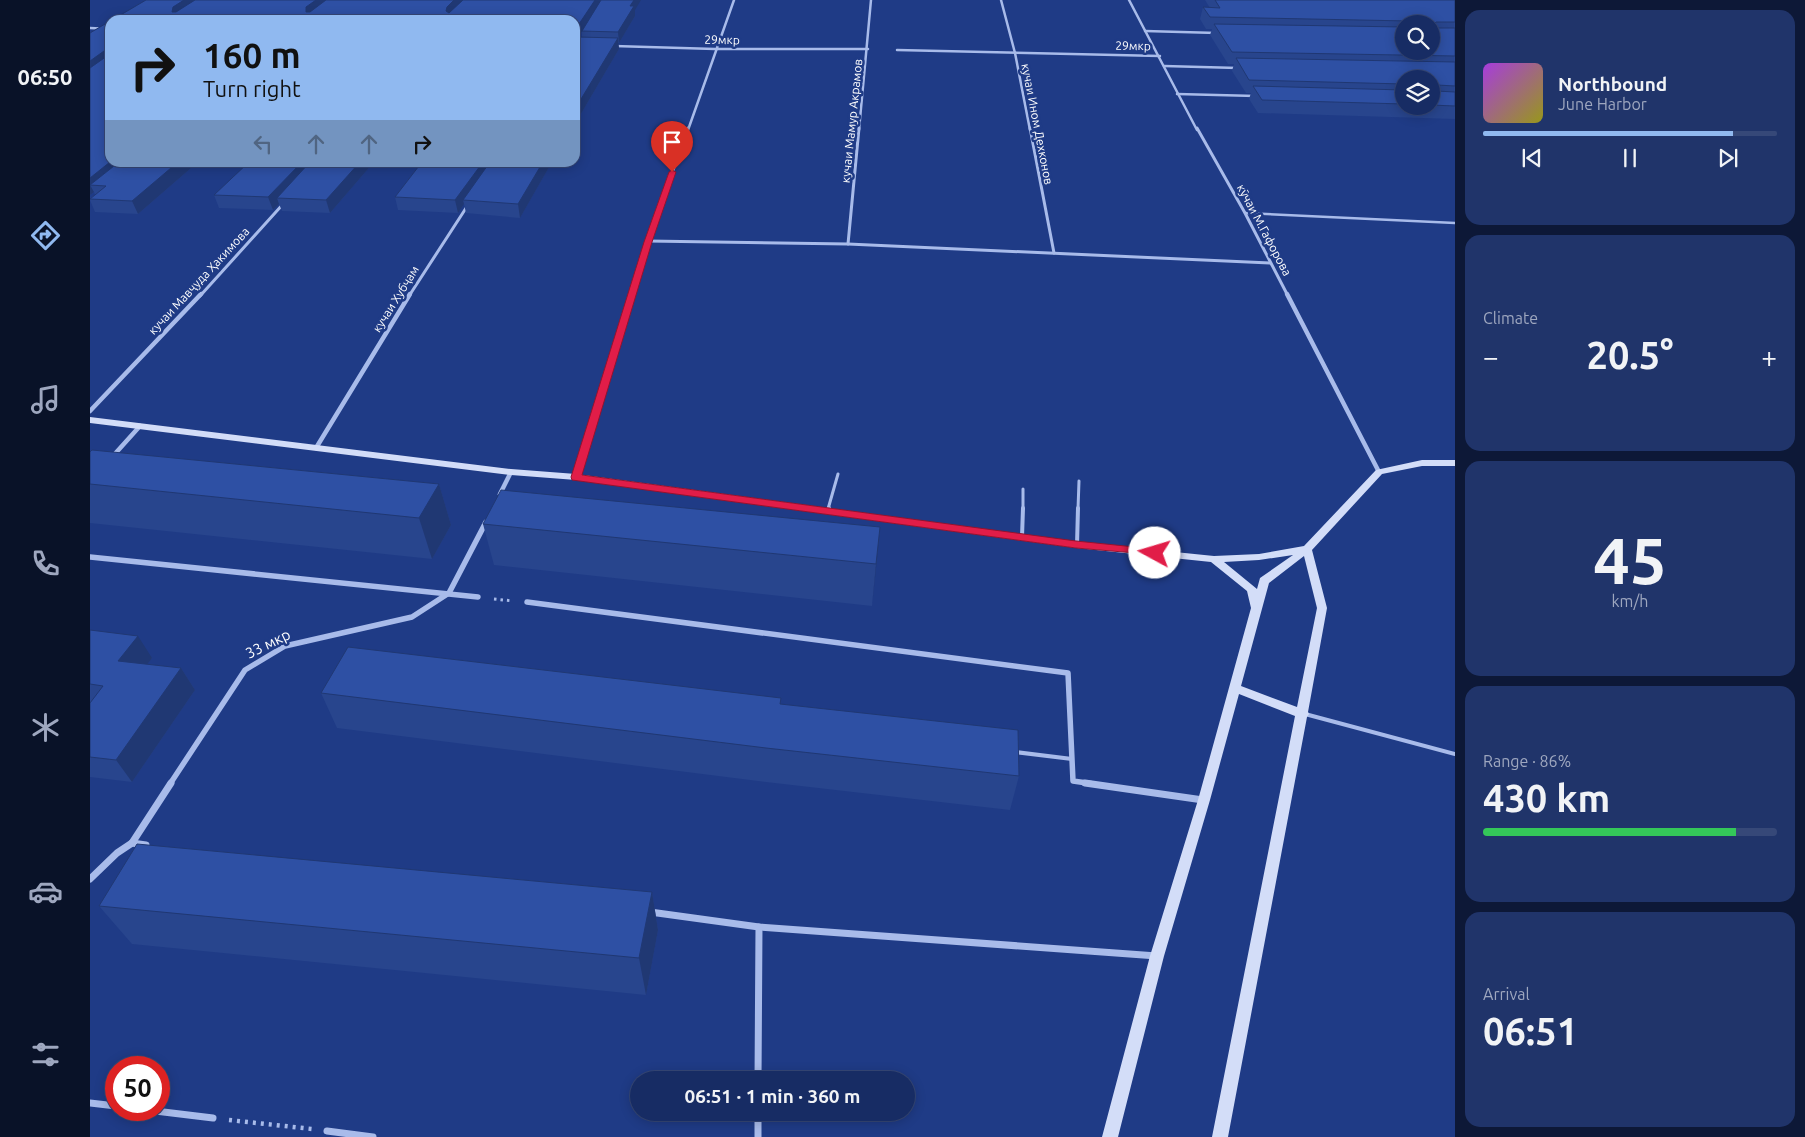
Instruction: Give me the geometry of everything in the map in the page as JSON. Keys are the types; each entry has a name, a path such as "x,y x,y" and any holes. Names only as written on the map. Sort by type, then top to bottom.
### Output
{"main road":[{"path":"90,420 511,472 576,477 1076,545 1214,559 1259,557 1307,549"},
{"path":"1110,1137 1158,956 1204,800 1264,582 1307,549 1379,472 1422,463 1455,463"},
{"path":"1220,1137 1322,608 1307,549"},
{"path":"1214,559 1252,589 1256,608"},
{"path":"1234,688 1303,714"}],"street":[{"path":"576,477 648,242 734,0"},
{"name":"кучаи Мамур Акрамов","path":"848,244 868,49 871,0"},
{"name":"кучаи Ином Дехконов","path":"1001,0 1015,53 1054,253"},
{"name":"кӯчаи М.Гафорова","path":"1129,0 1160,56 1176,94 1244,213 1379,472"},
{"path":"90,28 105,29"},
{"path":"1145,31 1225,33"},
{"name":"29мкр","path":"607,46 715,49 868,49"},
{"name":"29мкр","path":"897,50 1160,56"},
{"path":"1164,66 1242,68"},
{"path":"1176,94 1266,96"},
{"name":"кучаи Мавҷуда Ҳакимова","path":"90,411 204,292 288,199"},
{"name":"кучаи Хубҷам","path":"316,448 470,202"},
{"path":"648,242 848,244 1270,263"},
{"path":"109,462 140,426"},
{"path":"498,498 511,472"},
{"name":"33 мкр","path":"90,879 117,853 132,843 245,670 285,646 412,617 449,593 489,516"},
{"path":"90,557 478,597"},
{"path":"527,602 1068,673 1073,781 1204,800"},
{"path":"132,843 151,845"},
{"path":"641,911 759,927 1158,956"},
{"path":"758,1071 759,927"},
{"path":"90,1103 105,1105"},
{"path":"170,1113 213,1118"},
{"path":"758,1121 758,1137"},
{"path":"327,1131 373,1137"}],"lane":[{"path":"1244,213 1455,223"},
{"path":"828,510 838,474"},
{"path":"1076,545 1079,481"},
{"path":"1022,537 1023,488"},
{"path":"1303,714 1455,754"},
{"path":"1013,752 1072,759"}],"path":[{"path":"478,597 527,602"},
{"path":"213,1118 327,1131"}],"building":[{"path":"146,0 184,0 173,7 172,12 176,12 195,0 316,0 306,7 306,12 310,12 326,0 454,0 447,7 446,11 449,13 463,0 595,0 580,22 580,15 120,15"},
{"path":"601,0 634,0 630,6 634,6 618,32 582,31"},
{"path":"1215,0 1455,0 1455,22 1440,22 1440,15 1395,15 1395,21 1210,17 1203,7 1220,8"},
{"path":"105,24 105,52 90,61 90,33"},
{"path":"1214,24 1395,27 1395,55 1232,52"},
{"path":"1440,28 1455,28 1455,56 1440,56"},
{"path":"580,37 618,38 580,101"},
{"path":"105,57 105,166 90,178 90,68"},
{"path":"1236,58 1455,62 1455,86 1440,85 1440,70 1395,70 1395,84 1249,80"},
{"path":"1253,86 1395,90 1395,104 1262,100"},
{"path":"1440,91 1455,92 1455,106 1440,105"},
{"path":"113,167 172,167 132,201 90,199 106,186 90,185"},
{"path":"244,167 297,167 268,197 214,195"},
{"path":"305,167 356,167 326,200 277,198"},
{"path":"418,167 479,167 455,200 395,197"},
{"path":"486,167 540,167 518,204 463,200"},
{"path":"92,450 439,484 419,518 90,484 90,452"},
{"path":"501,490 880,527 876,564 483,524"},
{"path":"90,630 138,636 118,661 181,668 116,760 90,757 90,703 103,686 90,684"},
{"path":"348,647 781,698 780,704 1018,730 1019,776 766,748 321,693"},
{"path":"137,844 652,892 639,958 99,906"}],"route":[{"path":"672,172 648,242 576,477 1076,545 1155,553"}]}
